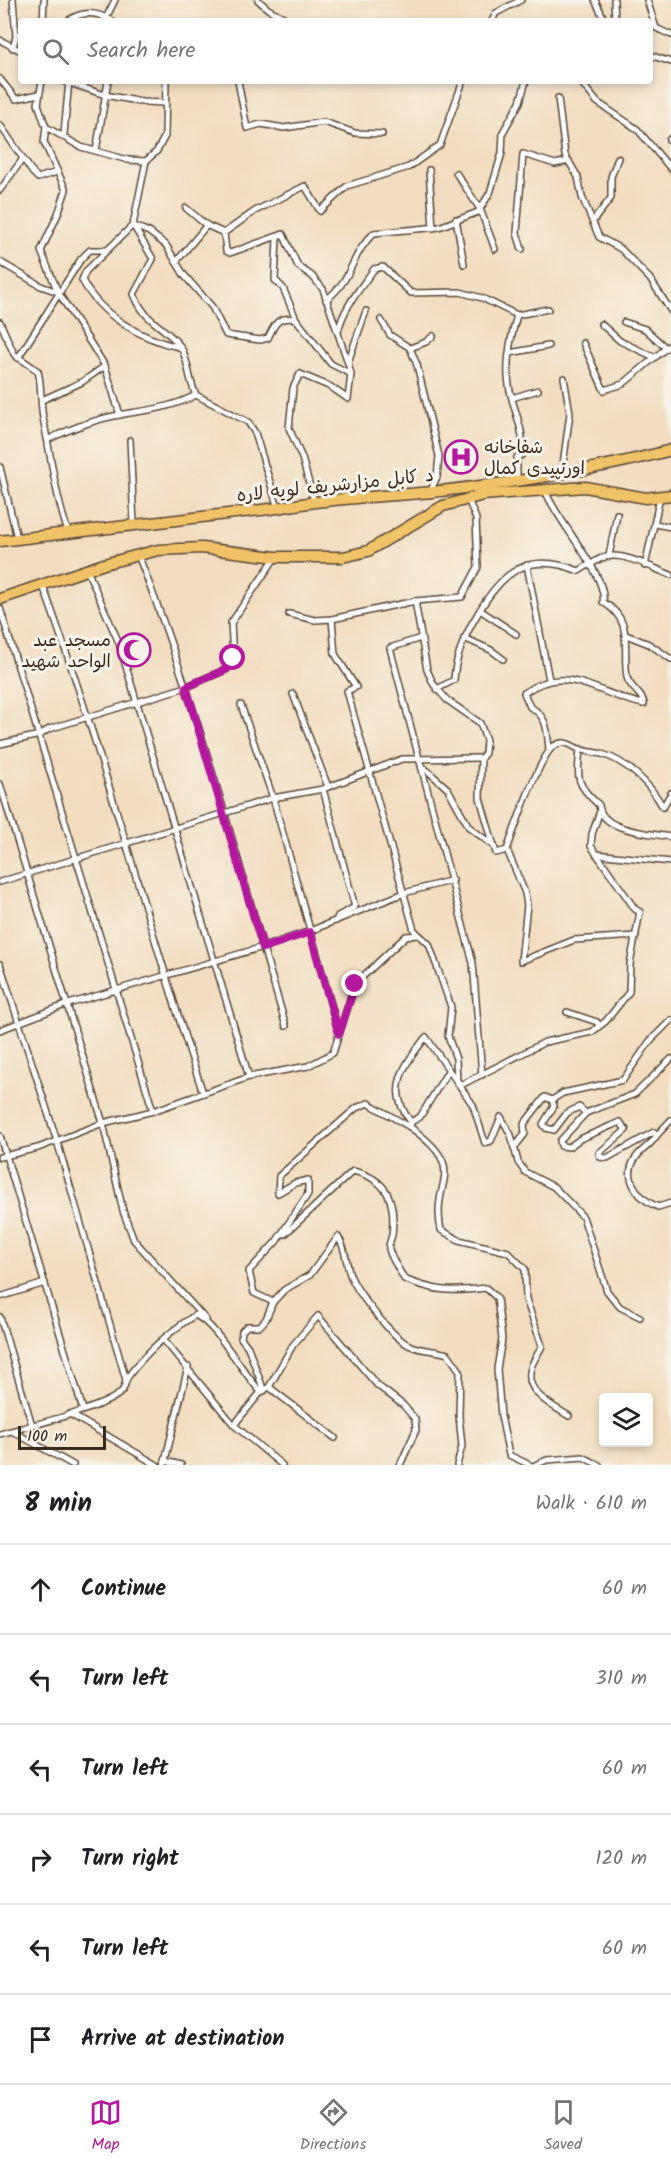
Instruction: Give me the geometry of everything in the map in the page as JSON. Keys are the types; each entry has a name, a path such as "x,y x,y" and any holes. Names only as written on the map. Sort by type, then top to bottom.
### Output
{"highway":[{"name":"د کابل مزارشریف لویه لاره","path":"0,541 278,508 314,501 436,491 622,463 671,450"},
{"name":"د کابل مزارشریف لویه لاره","path":"0,599 138,554 202,548 276,557 316,559 368,551 443,507 468,499 544,489 585,487 646,498 666,496"}],"street":[{"path":"13,0 15,36 13,48"},
{"path":"43,18 44,0"},
{"path":"71,18 75,15 92,13 106,18 115,0"},
{"path":"258,0 268,9 285,18"},
{"path":"494,18 496,13 520,0"},
{"path":"595,0 604,18"},
{"path":"614,0 615,18"},
{"path":"647,0 653,18"},
{"path":"653,19 656,28 671,35"},
{"path":"0,40 18,50"},
{"path":"653,56 671,62"},
{"path":"0,79 16,99 39,94"},
{"path":"41,84 38,104 46,127 44,142 66,190 65,198 40,251 58,292 105,366 120,415"},
{"path":"64,134 69,84"},
{"path":"74,84 82,89 105,95 142,102 165,103"},
{"path":"96,151 107,84"},
{"path":"166,84 165,136 157,151 146,161 140,204 133,225 87,271 82,279 90,295 101,306 131,327 160,343 180,347"},
{"path":"239,84 247,128 261,124 284,129 324,122 354,133 382,134"},
{"path":"224,233 255,211 305,186 320,211 347,186 409,167 425,157 440,145 462,84"},
{"path":"326,300 352,271 356,255 374,232 433,228 480,209 490,193 502,153 503,132 520,102 525,84"},
{"path":"582,84 597,102 637,129 671,169"},
{"path":"558,98 562,141 578,177 582,197 599,237 621,249 650,279 671,311"},
{"path":"46,127 64,134 81,147 146,161"},
{"path":"1,128 22,160 38,178 57,172"},
{"path":"522,249 517,232 523,154 555,164 569,161"},
{"path":"593,221 611,198 611,177 618,158"},
{"path":"0,190 22,160"},
{"path":"429,170 433,228"},
{"path":"456,173 480,209 495,249"},
{"path":"186,208 207,225 224,233"},
{"path":"456,219 464,264"},
{"path":"133,225 158,238 174,256 184,275 204,295 226,335 260,340 268,338 277,321 285,317 296,318"},
{"path":"133,225 153,260 134,294 148,319 180,347 196,395 248,422 255,433 278,508"},
{"path":"176,262 207,225"},
{"path":"224,233 226,251 230,253 283,234 298,266 312,276 323,289 348,363 351,374 348,399 331,387 300,374 295,380 289,428 302,458 314,501"},
{"path":"277,238 275,280 283,288 296,318 331,364 351,374"},
{"path":"18,358 81,259 90,250 107,250"},
{"path":"0,262 41,286 58,292"},
{"path":"338,334 341,316 374,269 383,267 411,293 471,294 517,315 548,309"},
{"path":"348,363 350,350 366,311"},
{"path":"517,315 510,353 508,384 523,443 522,455 517,457 517,479"},
{"path":"381,320 390,335 410,348 417,364 439,456 436,491 443,507"},
{"path":"583,343 604,390 623,384 668,345 645,329 624,322"},
{"path":"601,324 620,342 654,357"},
{"path":"0,325 9,346 18,358 38,371 52,474 68,532"},
{"path":"410,348 426,342 433,336"},
{"path":"510,353 548,346"},
{"path":"42,400 75,386 105,366"},
{"path":"562,472 570,413 564,378"},
{"path":"512,398 538,390"},
{"path":"49,439 69,430 120,415 145,413 196,395"},
{"path":"130,440 134,524"},
{"path":"0,467 17,538"},
{"path":"544,489 551,507 602,583 603,602 616,610 626,635 627,676 644,704 628,701 578,681 562,678 549,680 524,693 530,707 541,712 544,718 549,750"},
{"path":"645,566 655,524 666,496"},
{"path":"289,614 315,620 332,619 415,601 462,597 478,567 476,519 468,499"},
{"path":"609,556 617,514"},
{"path":"655,524 671,527"},
{"path":"138,554 166,625 186,687 286,1026"},
{"path":"437,689 453,680 464,638 496,584 506,574 527,565 566,566 579,571 597,558 618,555 671,575"},
{"path":"0,744 40,735 49,729 186,687 227,669 233,658 229,635 231,623 276,557"},
{"path":"527,565 549,680"},
{"path":"87,570 119,643 249,1077"},
{"path":"43,586 88,718 127,843 164,975 203,1093"},
{"path":"415,601 427,670 437,689 480,723 486,741 485,753 481,758 480,798 496,852 507,850"},
{"path":"0,608 78,858 153,1111"},
{"path":"480,610 516,634"},
{"path":"332,619 335,654 356,687 347,691 371,769 404,892 418,935 429,944 451,1007 448,1036 456,1059 457,1082"},
{"path":"626,635 649,644 671,659"},
{"path":"421,638 390,648 453,880 473,963 482,1075"},
{"path":"464,638 491,650 503,659"},
{"path":"293,694 326,788 355,908 338,916 336,921"},
{"path":"242,705 273,798 339,1034"},
{"path":"636,936 574,939 521,961 527,905 525,893 507,850 530,791 549,750 556,744 568,742 580,749 603,754 631,770 652,788 663,807 671,793"},
{"path":"580,749 577,777 583,792 599,806 600,811 609,822 624,829 671,837"},
{"path":"0,882 273,798 326,788 371,769 418,757 481,758"},
{"path":"421,765 448,789 469,827 494,846"},
{"path":"0,783 65,1005 103,1124 123,1211 134,1240 206,1320 246,1376 335,1438"},
{"path":"457,1082 463,1084 545,1042 592,1032 629,992 630,964 639,912 591,846 592,834 600,811"},
{"path":"596,854 671,862"},
{"path":"0,1030 65,1005 263,948 310,932 404,892 453,880"},
{"path":"3,1156 57,1141 103,1124 153,1111 249,1077 308,1066 323,1059 333,1053 355,984 406,936 418,935"},
{"path":"0,963 57,1141 126,1380"},
{"path":"567,1012 597,1022 599,1026"},
{"path":"552,1100 563,1093 623,1080 650,1041 671,1020"},
{"path":"411,1124 401,1106 396,1085 426,1037 474,1105 485,1143 491,1141 501,1117 511,1135 518,1162 525,1172 554,1187 584,1217 607,1291 620,1306 640,1317"},
{"path":"657,1135 654,1132 648,1134 607,1158 600,1157 599,1153 626,1130 620,1122 587,1136 569,1147 561,1146 560,1141 564,1134 586,1113 635,1094 671,1059"},
{"path":"411,1124 420,1117 448,1071"},
{"path":"514,1148 525,1134 524,1124 546,1097 552,1100 554,1106 543,1124 546,1128 554,1130 567,1113 579,1107 586,1113"},
{"path":"276,1242 308,1194 308,1180 295,1183 278,1193 279,1176 356,1108 368,1103 411,1124 428,1139 439,1152 444,1163 445,1182 438,1214 441,1230 459,1240 508,1252 525,1269 526,1299 542,1346 531,1368 530,1380 534,1391 569,1416"},
{"path":"671,1120 636,1157 631,1166 632,1184 645,1202 658,1207 671,1203"},
{"path":"0,1136 3,1156 45,1283 83,1410"},
{"path":"273,1302 254,1293 249,1271 276,1242 353,1171 370,1175 390,1195 392,1234 389,1248 404,1279 459,1293 486,1288 497,1298 502,1339 497,1369 504,1436 509,1455 530,1465"},
{"path":"264,1390 248,1347 241,1338 242,1331 247,1326 260,1326 266,1319 273,1302 284,1290 309,1275 338,1237 344,1244 349,1273 357,1291 402,1341 413,1347 448,1354 460,1371 459,1416 462,1446 457,1465"},
{"path":"0,1297 45,1283"},
{"path":"0,1434 83,1410 123,1391 126,1380 163,1339 195,1315 206,1320"},
{"path":"234,1425 264,1390 293,1345 305,1333 310,1321 318,1316 377,1385 403,1405 415,1419 416,1430 400,1465"},
{"path":"0,1317 32,1425"},
{"path":"163,1339 234,1425 282,1465"},
{"path":"181,1465 165,1463 188,1367"},
{"path":"70,1414 157,1465"},
{"path":"12,1431 73,1465"},
{"path":"535,1465 547,1461 583,1457 599,1465"}],"place":[{"name":"شفاخانه اورتپیدی کمال","path":"461,457"},
{"name":"مسجد عبد الواحد شهید","path":"134,650"}],"route":[{"path":"233,658 227,669 186,687 263,948 310,932 339,1034 346,1006 355,984"}]}
